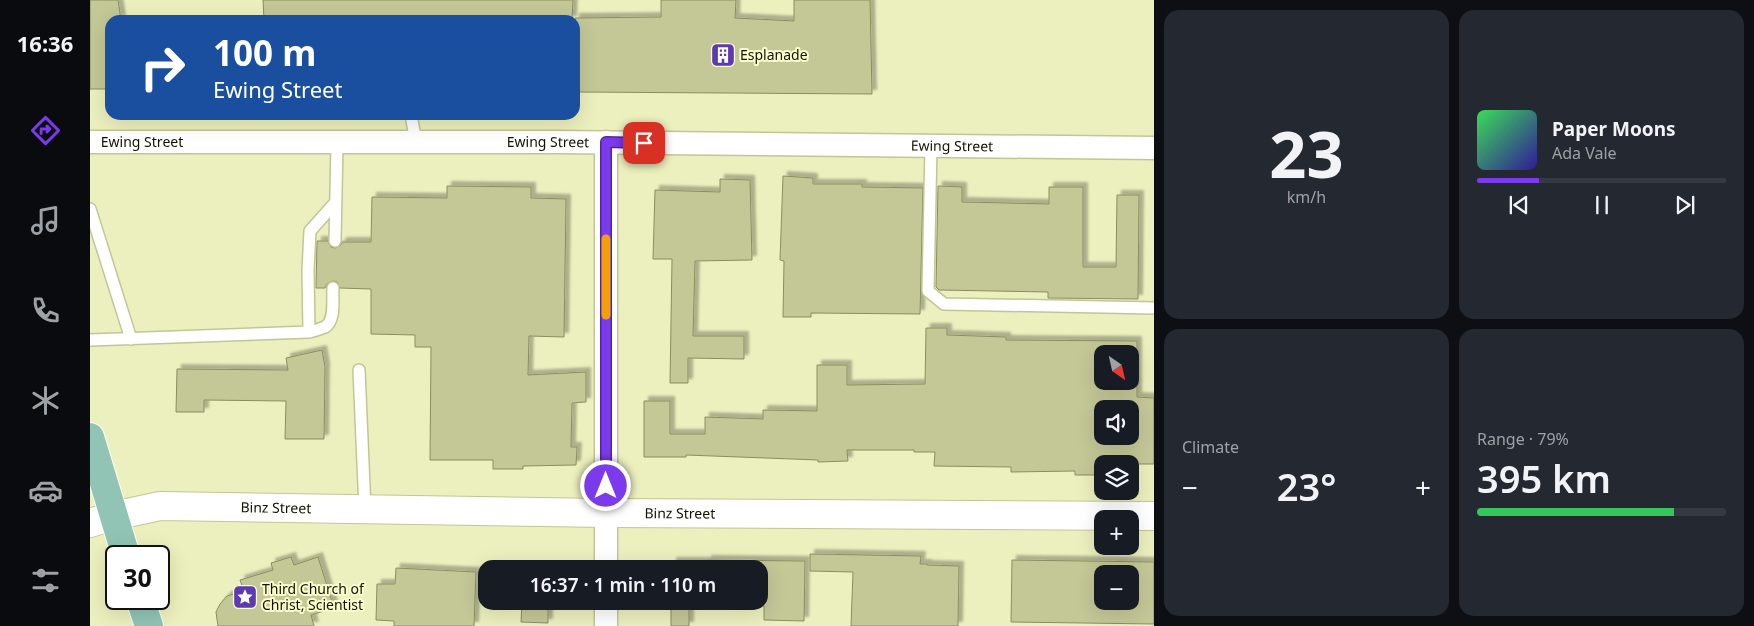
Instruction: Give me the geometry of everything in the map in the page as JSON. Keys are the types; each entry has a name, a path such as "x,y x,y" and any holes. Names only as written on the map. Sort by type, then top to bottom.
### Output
{"main road":[{"path":"90,437 101,520 118,545"},
{"name":"Binz Street","path":"101,520 160,506 606,513 1154,516"},
{"path":"144,610 149,626"}],"street":[{"name":"Ewing Street","path":"90,142 606,142 1154,148"},
{"path":"606,142 606,560"},
{"path":"606,610 606,626"}],"lane":[{"path":"412,120 416,142"},
{"path":"335,241 337,143"},
{"path":"931,146 928,291 944,304 1154,308"},
{"path":"309,332 308,270 310,231 335,203"},
{"path":"90,209 130,339"},
{"path":"90,340 309,332 324,327 329,323 332,315 333,288"},
{"path":"359,370 365,510"}],"building":[{"path":"90,0 118,0 120,15 105,15 105,89 90,89"},
{"path":"263,0 573,0 572,15 264,15"},
{"name":"Esplanade","path":"661,0 736,0 735,18 794,21 794,0 870,0 872,94 580,92 580,18 661,17"},
{"path":"783,176 813,178 813,184 862,184 862,187 923,188 920,314 811,313 811,317 783,317 784,261 780,260"},
{"path":"720,179 750,180 752,260 695,261 693,336 744,336 744,359 688,358 688,383 670,383 672,259 653,259 655,190 720,192"},
{"path":"447,186 531,187 531,198 566,199 564,337 529,336 528,375 586,372 586,402 572,403 571,447 577,447 576,465 523,466 523,469 493,469 493,460 430,460 431,347 415,347 415,335 371,334 371,289 340,288 337,282 333,281 327,284 325,288 316,288 317,241 328,241 331,247 335,248 341,245 342,242 371,242 372,197 447,198"},
{"path":"938,186 962,187 962,202 1049,204 1049,187 1083,187 1083,267 1116,267 1117,195 1139,195 1138,299 1048,298 1048,292 939,290 936,287"},
{"path":"926,328 947,328 947,335 1006,337 1006,340 1137,341 1137,345 1094,345 1094,390 1137,390 1137,397 1154,398 1154,464 1139,464 1139,455 1094,455 1094,475 1075,475 1075,471 1011,472 1011,467 934,466 935,452 914,452 914,450 847,450 848,461 818,462 818,460 686,455 686,457 644,457 644,401 670,401 670,434 705,434 705,417 763,419 763,410 817,411 817,365 847,365 847,385 925,384"},
{"path":"322,350 325,367 324,439 285,439 286,401 204,400 204,412 176,412 177,369 288,370 286,358"},
{"path":"810,554 921,556 920,564 959,566 958,626 851,626 853,572 810,571"},
{"path":"291,557 294,565 318,557 334,608 311,615 314,626 218,626 216,612 220,604 227,596 244,591 240,580 273,570 271,563"},
{"path":"1012,560 1154,562 1154,624 1011,622"},
{"path":"768,561 805,561 804,621 764,620 764,610 768,610"},
{"path":"396,568 476,572 474,626 394,626 394,621 376,620 377,584 395,584"},
{"path":"522,610 548,610 548,623 521,622"},
{"path":"671,610 689,610 689,626 671,626"}],"slow traffic":[{"path":"606,239 606,315"}],"place":[{"name":"Esplanade","path":"723,55"},
{"name":"Third Church of Christ, Scientist","path":"245,597"}],"route":[{"path":"606,486 606,142 644,143"}]}
